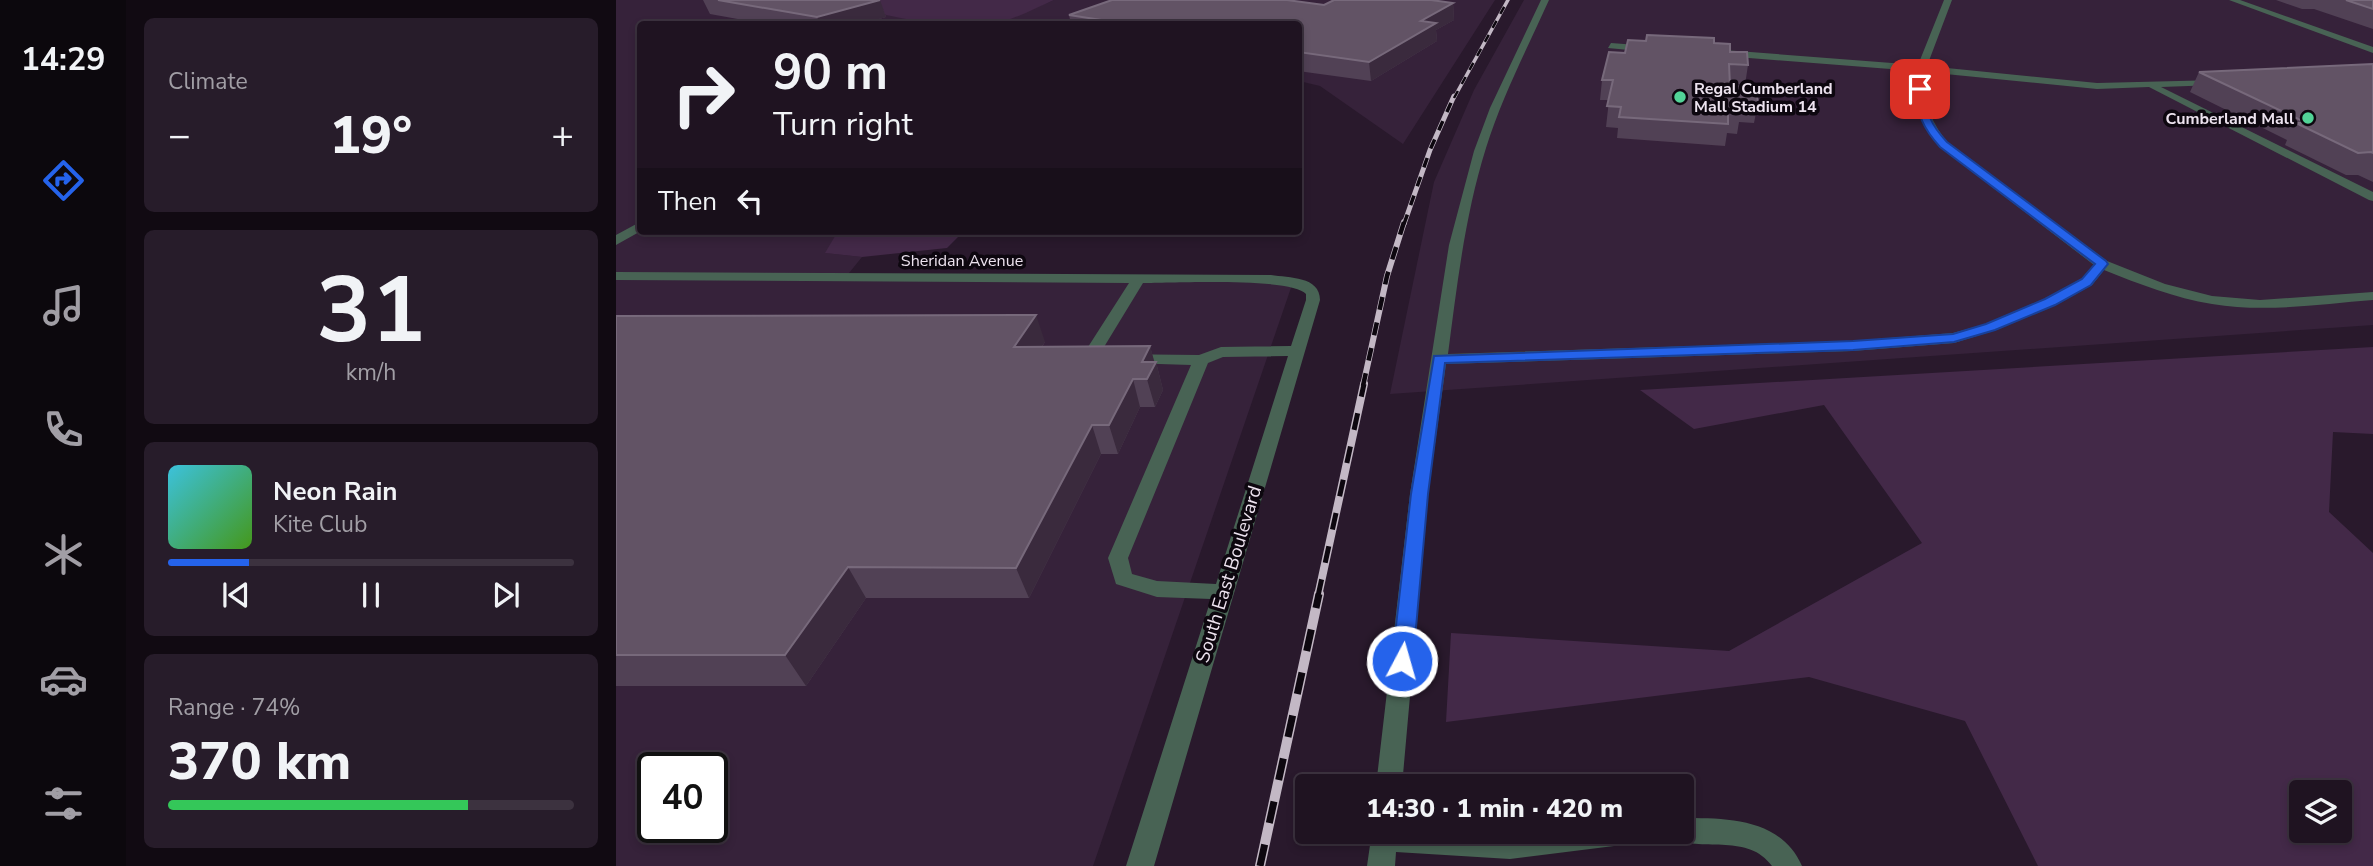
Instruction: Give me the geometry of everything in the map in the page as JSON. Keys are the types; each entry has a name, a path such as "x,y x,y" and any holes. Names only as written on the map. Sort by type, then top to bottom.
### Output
{"street":[{"path":"1391,774 1419,494 1456,245 1480,151 1508,75 1545,0"},
{"path":"1948,0 1919,68 1921,110 1928,128 2102,264 2160,287 2213,300 2260,304 2373,296"},
{"path":"2233,0 2373,50"},
{"path":"1611,46 1667,50"},
{"path":"1710,52 1919,68 2097,86 2224,82"},
{"path":"2151,85 2373,197"},
{"path":"616,241 637,228"},
{"path":"1439,359 1853,346 1954,338 1990,327 2050,302 2087,282 2102,264"},
{"name":"Sheridan Avenue","path":"616,276 1270,279 1306,285"},
{"path":"1139,278 1096,347 1101,359 1201,360 1221,352 1296,351"},
{"name":"South East Boulevard","path":"1140,866 1313,300 1313,293 1306,285"},
{"path":"1201,360 1118,558 1124,579 1157,589 1223,592"},
{"path":"1694,830 1721,831 1757,837 1784,858 1788,866"},
{"path":"1381,866 1383,844"},
{"path":"1487,844 1527,844"}],"shaded area":[{"path":"616,0 818,0 928,21 637,21 637,235 836,235 826,253 862,257 845,278 1294,279 1093,866 616,866"},
{"path":"818,0 1054,0 1004,21 911,20"},
{"path":"1054,0 1495,0 1403,144 1320,86 1302,82 1302,21 1004,21"},
{"name":"Cumberland Mall","path":"1524,0 2373,0 2373,325 1390,394 1434,182 1474,90"},
{"path":"836,235 960,235 947,248 862,257 825,253"},
{"path":"2373,347 2373,434 2333,432 2329,512 2373,553 2373,866 2038,866 1965,721 1809,677 1446,722 1451,633 1729,651 1922,543 1824,405 1694,429 1640,390"}],"building":[{"path":"718,0 880,0 817,17"},
{"path":"1112,0 1287,0 1324,5 1334,0 1431,0 1453,3 1421,21 1436,23 1369,62 1302,53 1302,21 1108,21 1069,15"},
{"path":"2346,0 2373,0 2373,9"},
{"path":"1647,35 1714,38 1714,43 1730,44 1730,52 1747,52 1748,65 1729,64 1730,86 1756,87 1758,103 1740,101 1740,113 1728,112 1728,124 1619,117 1621,107 1607,106 1613,80 1602,80 1609,52 1625,53 1628,40 1646,41"},
{"path":"2373,64 2373,153 2358,153 2296,123 2307,123 2199,72"},
{"path":"1036,315 1014,347 1150,346 1142,362 1156,362 1147,379 1133,379 1109,425 1092,425 1016,568 848,567 785,655 616,655 616,316"}],"railway":[{"path":"1454,98 1508,0"},
{"path":"1404,224 1430,150 1454,96"},
{"path":"1363,386 1387,276 1404,222"},
{"path":"1318,596 1364,384"},
{"path":"1260,866 1319,594"}],"place":[{"name":"Regal Cumberland Mall Stadium 14","path":"1680,97"},
{"name":"Cumberland Mall","path":"2308,118"}],"route":[{"path":"1402,661 1419,494 1439,359 1853,346 1954,338 1990,327 2050,302 2087,282 2102,264 1944,145 1928,128 1921,110 1920,89"}]}
